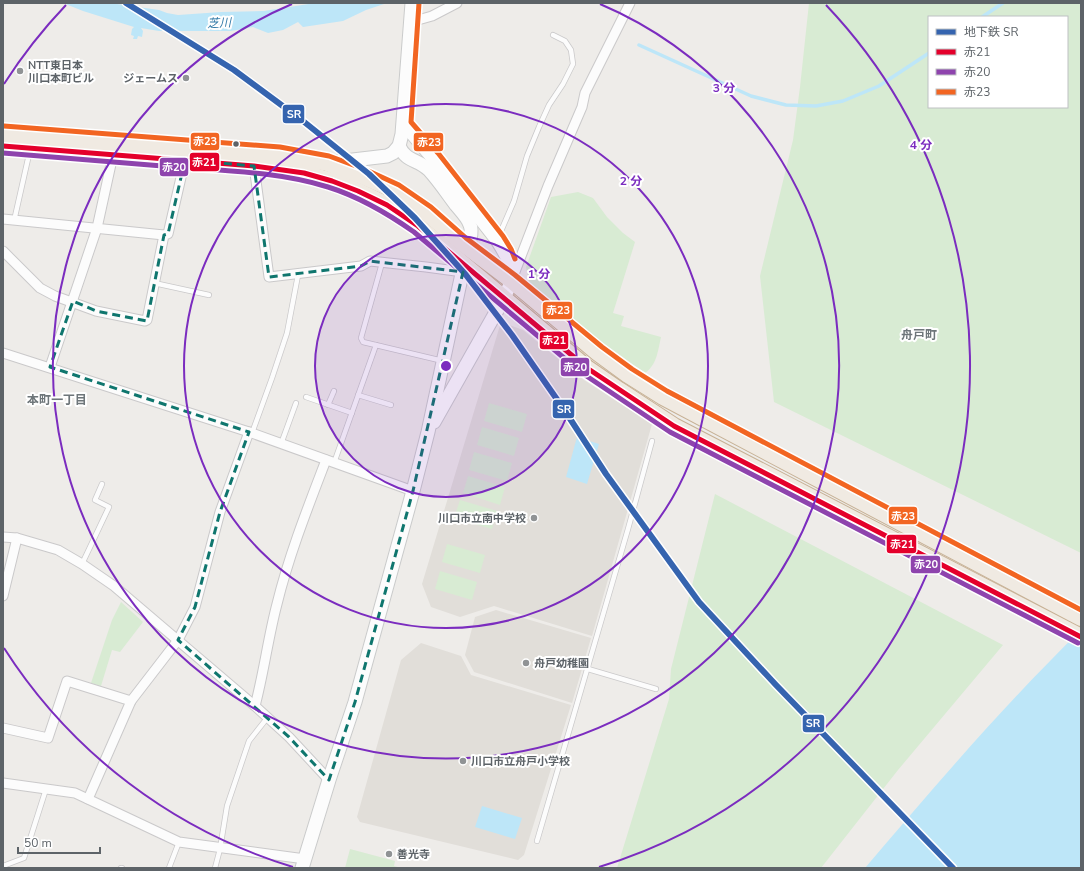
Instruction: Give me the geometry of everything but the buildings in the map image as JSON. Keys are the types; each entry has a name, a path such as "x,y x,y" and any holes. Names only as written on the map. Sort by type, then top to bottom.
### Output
{"highway":[{"path":"3,133 279,154 327,163 362,176 396,192 427,213 511,280 598,353 628,374 684,408 1081,618"},
{"path":"3,146 254,166 304,173 332,181 358,191 387,205 418,226 587,368 674,426 1081,637"}],"street":[{"path":"327,163 387,156 393,153 399,146 404,124 412,12 432,16 457,3"},
{"path":"428,432 504,298 548,186 582,107 585,93 630,3"},
{"path":"404,124 432,157 497,240 505,252 510,265 511,280"},
{"path":"399,146 403,154 408,158 419,162 429,170 464,214 470,224 470,240"},
{"path":"50,367 97,228 113,155"},
{"path":"3,219 168,234 185,160"},
{"path":"3,783 75,793 179,842 303,864 328,780 355,702 413,491 445,361 463,271 370,261 361,266 269,277 254,166"},
{"path":"3,251 40,288 55,296 73,301 96,311 145,321 147,320 164,234"},
{"path":"3,353 250,433 413,491"},
{"path":"88,799 131,702 178,640 195,607 220,512 250,433"},
{"path":"255,706 277,604 301,527 330,461"},
{"path":"3,537 17,538 58,550 82,564 114,586 268,717 289,737 328,780"},
{"path":"3,596 17,538"},
{"path":"3,728 48,738 67,681 131,702"}],"lane":[{"path":"497,240 514,201 527,156 539,127 549,105 563,84 573,64 571,50 565,41 554,35"},
{"path":"14,221 30,148"},
{"path":"382,263 361,338 363,342 445,361"},
{"path":"250,433 272,378 287,333 298,274"},
{"path":"154,283 209,295"},
{"path":"330,461 352,413 376,345"},
{"path":"328,405 334,391"},
{"path":"358,395 391,405"},
{"path":"306,397 352,413"},
{"path":"281,444 296,403"},
{"path":"537,841 588,669 652,441"},
{"path":"82,564 109,507 95,500 102,484"},
{"path":"588,669 656,689"},
{"path":"215,868 220,849 227,806 249,741 268,717"},
{"path":"3,866 24,858 46,789"},
{"path":"169,868 179,842"}],"highlighted area":[{"path":"185,160 254,166 269,277 361,266 370,261 463,272 413,491 355,702 329,780 289,737 178,640 195,607 220,512 249,432 50,367 73,301 96,311 147,321 164,235 168,234"}],"shaded area":[{"name":"川口市立南中学校","path":"501,322 523,330 584,380 652,424 592,636 494,606 460,617 431,607 422,584"},
{"name":"舟戸幼稚園","path":"496,610 591,638 572,703 474,672 465,655 475,617"},
{"name":"川口市立舟戸小学校","path":"421,643 461,656 471,675 571,705 524,855 518,860 360,822 357,817 401,660"}],"green space":[{"path":"809,3 1081,3 1081,553 774,402 760,276 793,140"},
{"path":"578,192 593,198 607,217 623,233 635,242 613,313 624,316 621,326 661,337 655,362 645,373 604,344 529,282 526,267 551,197"},
{"path":"489,403 527,414 522,432 484,421"},
{"path":"482,427 519,438 514,456 477,445"},
{"path":"474,452 512,463 507,481 469,470"},
{"path":"468,476 505,487 500,505 463,493"},
{"path":"715,494 1003,645 898,770 821,868 617,868 669,699 671,669"},
{"path":"460,500 497,511 492,529 454,518"},
{"path":"447,544 485,555 480,573 442,562"},
{"path":"440,571 477,582 472,600 435,589"},
{"path":"121,602 143,622 120,652 112,650 101,686 91,683 112,620"},
{"path":"350,849 395,861 394,866 401,868 345,868"}],"water":[{"name":"芝川","path":"63,3 110,3 159,10 178,15 264,11 315,3 387,3 366,10 343,21 303,27 298,22 283,30 268,33 253,27 231,31 159,31 141,28 143,31 142,37 138,36 137,39 133,39 134,36 131,35 134,27"},
{"path":"577,437 599,444 587,484 566,477"},
{"path":"1081,630 1081,868 865,868 997,717 1052,658"},
{"path":"482,806 522,818 515,839 475,827"}],"waterway":[{"path":"984,16 1003,3"},
{"path":"639,45 751,96 786,105 816,106 843,101 879,86 928,54"}],"metro line":[{"name":"SR","path":"126,3 234,70 303,121 369,174 415,218 466,275 512,335 563,408 606,474 699,602 776,685 953,868"}],"transit line":[{"name":"赤23","path":"419,3 411,122 438,153 503,236 515,259"},
{"name":"赤23","path":"4,126 280,147 329,156 364,169 399,185 431,207 466,238 515,275 602,347 632,369 667,391 1081,610"},
{"name":"赤21","path":"3,146 254,166 304,173 332,181 358,191 387,205 418,226 587,368 674,426 1081,637"},
{"name":"赤20","path":"3,153 258,173 311,182 340,191 362,201 394,218 414,232 582,373 670,432 1078,643"}],"place":[{"name":"NTT東日本 川口本町ビル","path":"20,71"},
{"name":"ジェームス","path":"186,78"},
{"name":"川口市立南中学校","path":"534,518"},
{"name":"舟戸幼稚園","path":"526,663"},
{"name":"川口市立舟戸小学校","path":"463,761"},
{"name":"善光寺","path":"389,854"}],"district":[{"name":"舟戸町","path":"919,335"},
{"name":"本町一丁目","path":"57,400"}]}
